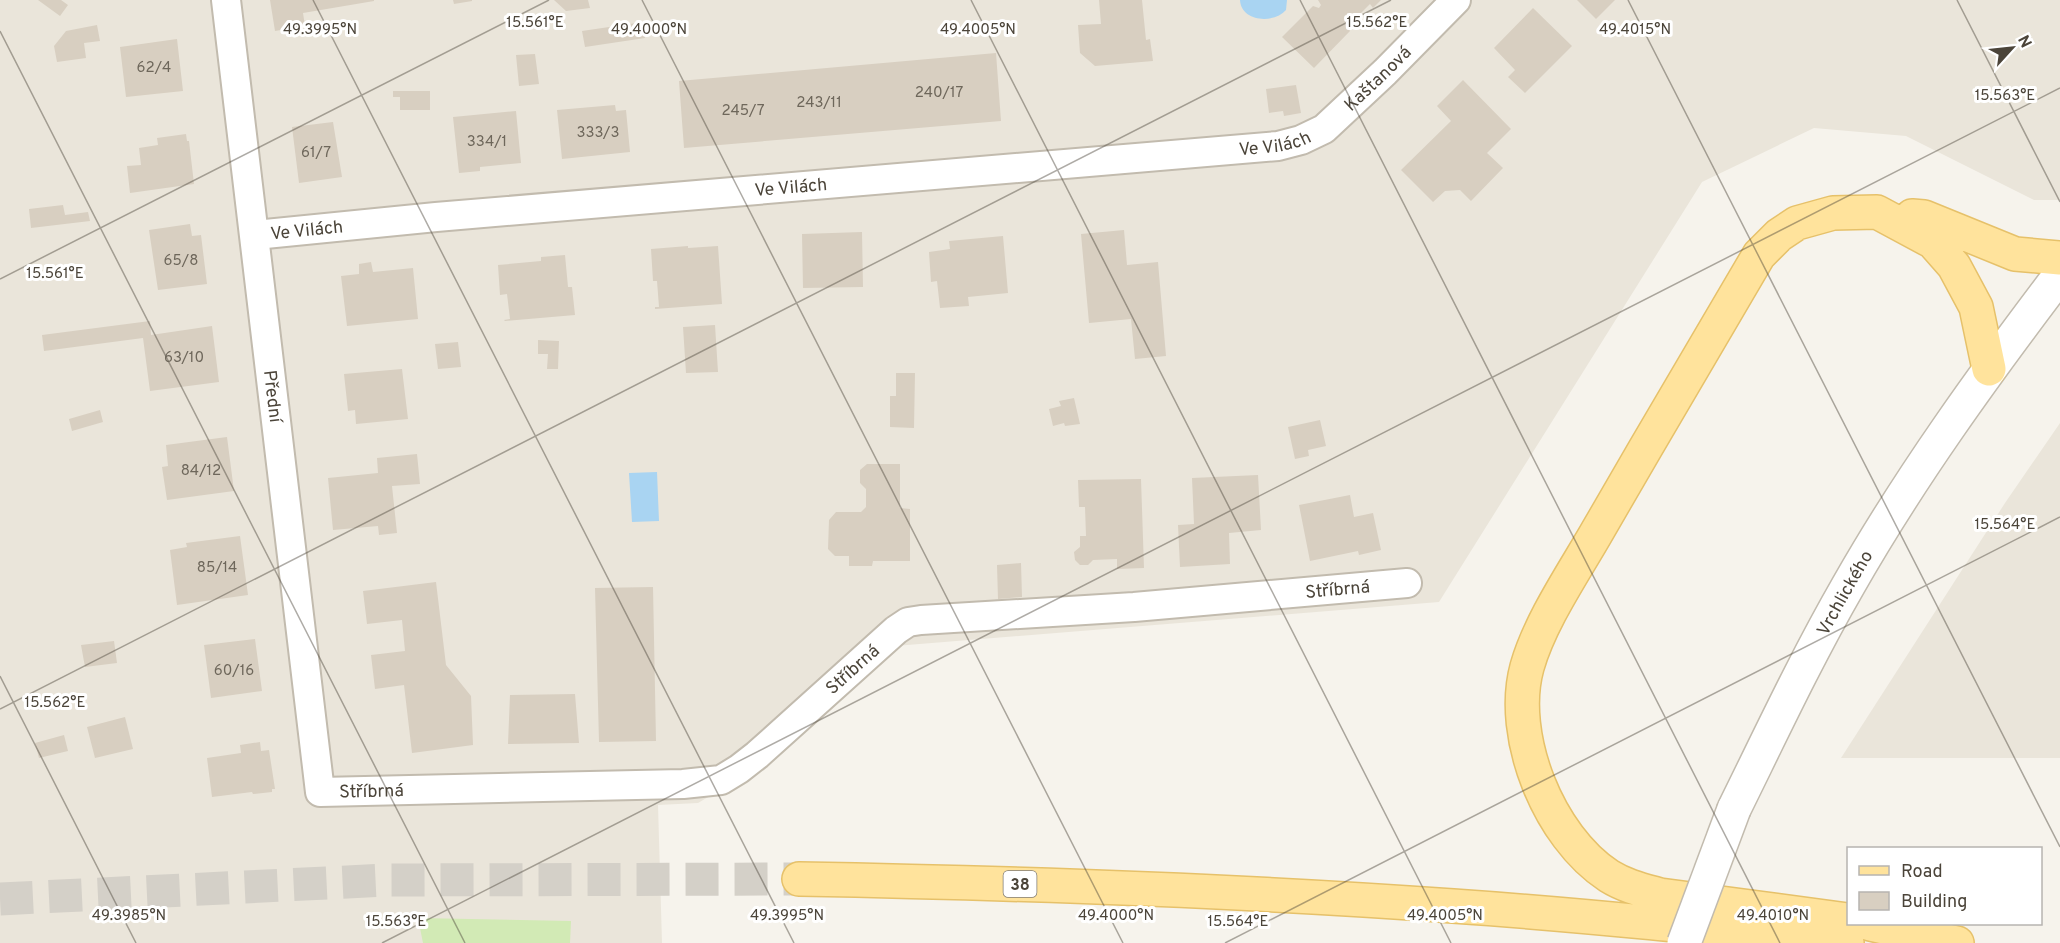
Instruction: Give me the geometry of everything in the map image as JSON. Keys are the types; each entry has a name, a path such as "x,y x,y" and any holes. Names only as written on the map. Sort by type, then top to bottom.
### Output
{"main road":[{"path":"1877,212 1933,242 1954,266 1976,308 1989,369"},
{"path":"1847,920 1660,895 1636,889 1607,875 1574,843 1542,795 1526,744 1523,709 1526,669 1537,637 1759,255 1779,235 1797,223 1833,213 1877,212 1924,217 2014,254 2060,258"},
{"name":"38","path":"800,879 978,882 1240,893 1428,904 1559,914 1846,943"},
{"path":"1875,925 1957,943"}],"street":[{"name":"Přední","path":"226,0 320,792"},
{"name":"Kaštanová","path":"1324,129 1385,72 1456,0"},
{"name":"Ve Vilách","path":"255,235 436,217 1278,146 1301,140 1324,129"},
{"name":"Vrchlického","path":"1684,943 1734,809 1815,645 1848,585 1902,497 1989,369 2060,275"},
{"name":"Stříbrná","path":"320,792 683,784 721,780 757,755 878,645 908,622 1134,607 1407,583"}],"shaded area":[{"path":"0,0 2060,0 2060,200 2034,200 1906,136 1814,128 1702,182 1439,602 895,646 749,773 698,803 658,805 662,943 0,943"},
{"path":"2060,423 2060,758 1841,758 2005,503"}],"green space":[{"path":"418,918 571,921 570,943 423,943"}],"water":[{"path":"1240,0 1287,0 1286,10 1266,19 1252,17 1246,13"},
{"path":"657,472 659,521 632,522 629,473"}],"building":[{"path":"38,0 61,0 68,5 60,16"},
{"path":"270,0 374,1 303,13 305,26 275,31"},
{"path":"453,0 472,0 472,1 454,4"},
{"path":"554,0 588,0 590,8 566,11"},
{"path":"1099,0 1142,0 1146,40 1150,39 1153,61 1095,66 1080,53 1078,25 1101,24"},
{"path":"1318,0 1381,0 1373,8 1370,4 1347,27 1350,31 1314,68 1282,37 1313,6 1319,8 1321,5"},
{"path":"1577,0 1615,0 1596,19"},
{"path":"1533,8 1572,46 1525,93 1508,77 1515,70 1494,48"},
{"path":"643,22 645,38 585,47 582,31"},
{"path":"97,25 100,41 84,43 86,58 57,62 54,46 66,31"},
{"path":"177,39 183,91 126,97 120,47"},
{"path":"996,53 1001,121 684,148 679,81"},
{"path":"535,54 539,84 519,86 516,55"},
{"path":"1463,80 1511,129 1487,153 1503,168 1471,201 1460,190 1445,191 1433,202 1401,170 1451,121 1437,106"},
{"path":"1296,85 1301,113 1284,116 1283,111 1269,113 1266,89"},
{"path":"393,91 430,91 430,110 400,110 400,97 393,97"},
{"path":"615,105 616,111 626,110 630,152 562,159 557,110"},
{"path":"516,111 521,163 480,167 480,171 459,173 453,117"},
{"path":"333,122 342,177 299,183 292,127"},
{"path":"186,134 187,141 189,141 194,184 130,193 127,166 141,165 139,148 158,145 157,138"},
{"path":"63,205 65,215 88,212 90,221 31,228 29,209"},
{"path":"190,224 192,236 201,235 207,284 158,290 149,230"},
{"path":"1124,230 1127,265 1158,262 1166,356 1135,359 1131,319 1089,323 1081,234"},
{"path":"862,232 863,287 803,288 802,234"},
{"path":"1003,236 1008,293 968,297 969,306 940,308 937,281 931,282 929,252 950,249 949,241"},
{"path":"688,246 688,248 718,246 722,304 655,309 659,307 657,281 653,281 651,249"},
{"path":"565,255 568,287 572,287 575,315 505,321 510,319 507,294 500,295 498,265 541,261 541,257"},
{"path":"371,262 373,272 413,268 418,319 347,326 341,276 359,274 359,264"},
{"path":"150,321 151,335 212,326 219,382 150,391 143,338 44,351 42,335"},
{"path":"715,325 718,372 686,373 683,327"},
{"path":"538,340 559,341 558,369 547,369 548,354 538,354"},
{"path":"458,342 461,367 438,369 435,344"},
{"path":"402,369 408,419 356,424 355,410 348,411 344,374"},
{"path":"896,373 915,373 914,428 890,427 890,396 896,396"},
{"path":"1074,398 1080,424 1065,426 1064,423 1053,426 1049,409 1061,406 1059,401"},
{"path":"100,410 103,422 72,431 69,419"},
{"path":"1320,420 1326,446 1308,450 1309,456 1295,459 1288,427"},
{"path":"227,437 234,491 167,500 162,467 168,466 166,445"},
{"path":"417,454 420,484 392,486 397,533 379,535 378,526 333,530 328,478 378,473 377,458"},
{"path":"867,464 900,464 900,508 910,509 910,561 873,561 872,566 849,566 849,556 835,556 828,549 829,520 836,512 861,512 866,507 866,489 860,483 860,470"},
{"path":"1258,475 1261,530 1229,533 1230,564 1180,567 1178,525 1194,524 1192,478"},
{"path":"1141,479 1144,568 1117,569 1117,559 1093,560 1088,565 1080,565 1075,560 1074,552 1080,547 1080,536 1086,536 1085,507 1079,507 1078,480"},
{"path":"1350,495 1354,517 1373,513 1381,550 1359,555 1358,551 1310,561 1299,505"},
{"path":"240,536 248,595 177,605 170,550 187,547 186,543"},
{"path":"1021,563 1022,597 998,599 997,565"},
{"path":"436,582 446,665 471,696 473,745 412,753 404,685 375,689 371,655 405,651 402,620 367,624 363,591"},
{"path":"653,587 656,741 599,742 595,588"},
{"path":"255,639 262,691 211,698 204,645"},
{"path":"114,641 117,663 85,667 81,645"},
{"path":"575,694 579,743 508,744 510,695"},
{"path":"125,717 133,749 95,758 87,727"},
{"path":"64,735 68,751 39,758 35,743"},
{"path":"260,742 261,751 269,750 275,789 272,789 272,792 212,797 207,758 241,753 240,745"}],"tunnel":[{"path":"0,899 387,880 799,879"}]}
